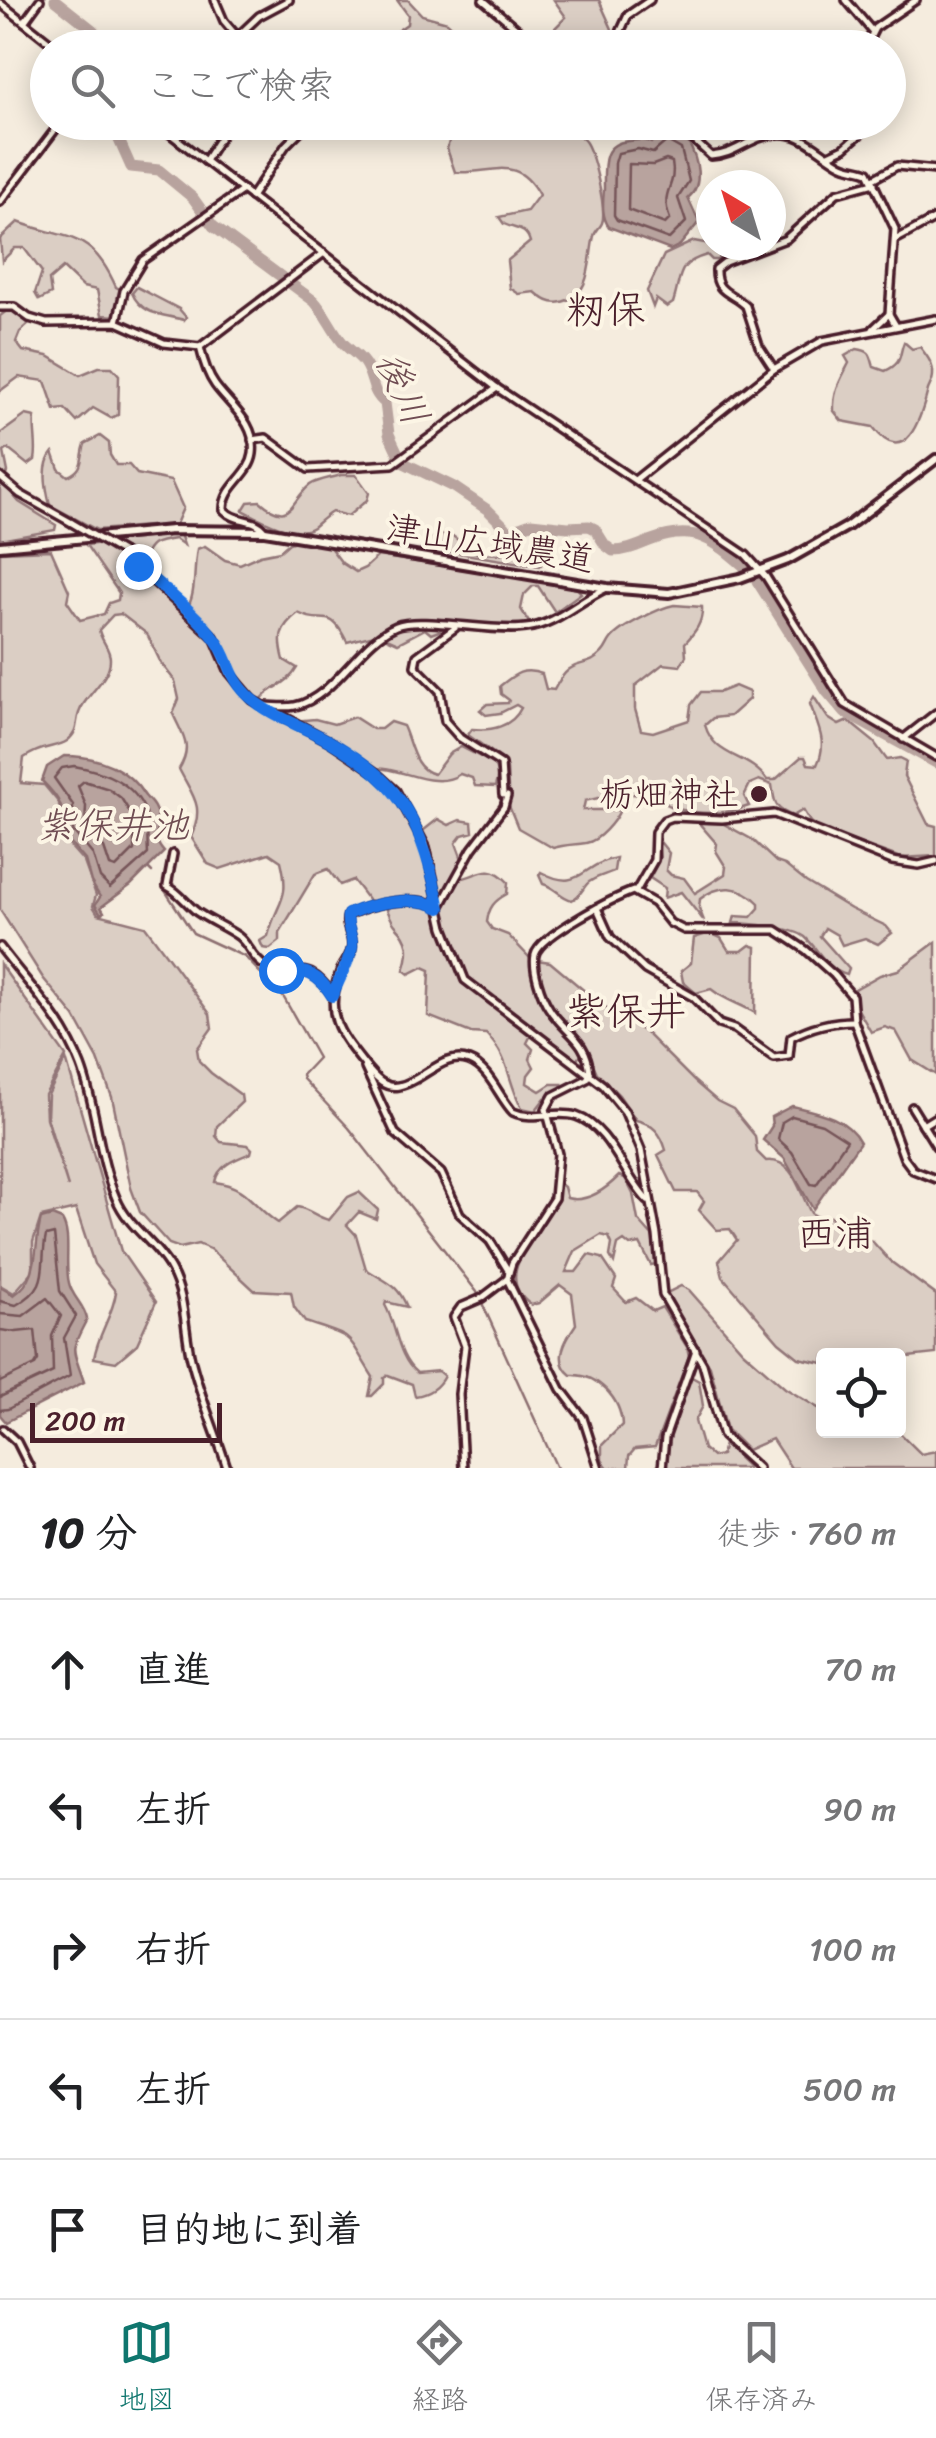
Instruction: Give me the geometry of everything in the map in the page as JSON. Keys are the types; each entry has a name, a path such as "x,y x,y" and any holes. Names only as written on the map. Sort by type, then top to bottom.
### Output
{"street":[{"path":"24,22 40,0"},
{"path":"216,0 224,21 234,30"},
{"path":"246,30 259,16 289,0"},
{"path":"483,0 519,30"},
{"path":"621,30 625,20 648,0"},
{"path":"846,0 871,30"},
{"path":"873,30 916,0"},
{"path":"0,3 34,30"},
{"path":"1,199 47,140"},
{"path":"178,140 497,388 734,545 762,572 845,704 936,757"},
{"path":"205,161 218,140"},
{"path":"251,196 291,140"},
{"path":"694,140 711,156 728,154 755,140"},
{"path":"805,140 845,167 864,170 874,181 892,222 895,240 889,314 896,326"},
{"path":"829,156 854,140"},
{"path":"774,369 759,346 746,306 724,294 716,269 725,262 786,240 837,192 874,181 897,166 936,170"},
{"path":"117,322 124,291 142,260 243,190"},
{"path":"895,240 936,218"},
{"path":"0,307 14,307 46,323 117,322 164,343 200,348 324,254"},
{"path":"871,331 889,314"},
{"path":"635,480 774,369 822,340 936,318"},
{"path":"200,348 210,377 237,408 252,440 249,466 223,506 234,518 254,522 265,530"},
{"path":"252,440 266,438 308,469 400,460 497,388"},
{"name":"津山広域農道","path":"0,546 172,530 265,530 607,588 668,593 762,572 848,526 936,459"},
{"path":"0,477 30,501 123,553 214,637 236,682 262,706 331,742 396,791 426,847 449,942 465,980 545,1044 590,1073 617,1100 638,1137 658,1235 663,1295 707,1375 723,1436 758,1468"},
{"path":"262,706 308,702 394,626 417,622 484,630 528,628 558,618 607,588"},
{"path":"440,908 472,848 504,806 505,796 501,764 460,738 445,721 440,692 415,666 417,656 457,626"},
{"path":"903,739 936,712"},
{"path":"463,1468 459,1394 466,1346 454,1317 462,1307 480,1299 508,1276 554,1198 558,1154 547,1116 548,1102 587,1079 590,1073 578,1039 546,1002 534,959 542,944 597,908 636,892 654,860 653,840 659,824 672,817 722,819 774,814 892,861 919,865 936,861"},
{"path":"173,854 167,886 201,915 240,937 258,962 274,969 300,969 326,985 332,996 336,1026 382,1084 399,1086 446,1062 464,1058 482,1068 513,1112 574,1116 592,1125 649,1202"},
{"path":"636,892 684,930 766,928 788,936 846,988 852,996 854,1021 904,1158 913,1170 936,1179"},
{"path":"332,996 351,953 348,914 395,902 430,902 440,908"},
{"path":"597,908 610,937 645,970 693,997 719,1024 734,1029 774,1058 788,1056 792,1037 797,1034 831,1021 854,1021"},
{"path":"0,947 61,1022 92,1097 115,1198 130,1223 172,1270 191,1359 227,1468"},
{"path":"365,1065 366,1076 395,1133 441,1174 460,1214 490,1240 561,1390 582,1418 599,1468"},
{"path":"912,1107 936,1146"},
{"path":"924,1125 936,1117"},
{"path":"662,1468 670,1421 696,1350"},
{"path":"3,1429 17,1442 30,1468"}],"shaded area":[{"path":"397,0 408,0 422,15 447,22 456,30 398,30 407,24 408,15"},
{"path":"554,0 599,0 612,30 553,30 566,17"},
{"path":"449,140 584,140 595,167 603,216 579,292 554,303 535,292 519,294 510,288 507,261 530,242 523,231 504,224 499,217 527,211 539,195 530,182 512,170 455,172 447,149"},
{"path":"18,222 77,240 97,255 120,289 116,316 102,315 97,290 83,287 63,268 49,280 51,294 39,300 35,293 42,272 24,248 15,248 2,261 0,239"},
{"path":"696,241 696,259 681,272 673,303 667,307 656,299 653,307 647,291 664,255"},
{"path":"137,287 179,309 186,317 184,320 148,310 132,293"},
{"path":"8,310 27,319 28,325 16,342 23,351 48,356 80,375 99,367 112,367 119,375 118,415 111,418 93,408 77,422 65,409 55,410 45,381 19,377 0,391 0,316"},
{"path":"904,342 912,349 920,347 931,363 933,377 916,425 903,442 894,443 873,427 842,421 834,404 849,363 845,356 857,349 865,351 874,367 885,371 898,362"},
{"path":"26,415 35,417 35,460 28,465 8,449 4,452 8,472 1,481 19,502 56,525 55,530 0,540 0,434"},
{"path":"100,436 109,443 116,465 129,465 137,474 171,481 183,508 176,524 97,530 50,505 46,485 49,457 53,452 59,469 68,476 80,467 85,444"},
{"path":"341,475 356,475 369,493 367,500 348,516 332,512 313,527 297,531 243,510 248,502 260,501 270,509 284,512 310,485"},
{"path":"180,534 184,545 175,539 153,545 136,568 185,612 193,591 197,549 205,546 225,560 240,564 280,551 301,539 326,542 342,563 356,572 378,556 576,587 581,593 555,612 538,586 533,586 524,595 521,609 530,624 500,627 449,620 439,631 431,634 425,629 398,643 378,634 347,642 331,620 298,613 287,623 281,639 284,660 297,668 257,706 283,722 315,719 334,724 354,717 373,729 381,729 390,722 403,726 417,761 434,774 449,754 461,747 494,764 498,775 495,787 475,786 472,778 460,774 430,780 375,768 373,776 391,791 419,834 438,819 449,825 460,820 472,822 473,832 462,835 456,843 462,859 452,877 492,871 508,882 507,894 489,912 487,922 492,929 508,935 531,959 550,962 599,1003 645,1032 694,1081 733,1109 755,1136 757,1152 766,1161 783,1165 789,1171 811,1213 831,1217 855,1239 872,1241 890,1261 936,1295 936,1354 906,1357 906,1348 816,1348 816,1362 799,1358 779,1342 723,1277 719,1261 737,1240 730,1229 717,1230 699,1210 704,1201 697,1192 676,1192 658,1155 666,1150 659,1134 636,1120 597,1073 590,1057 583,1054 575,1060 532,1033 527,1043 533,1049 530,1059 534,1067 527,1083 540,1091 551,1084 562,1084 535,1111 522,1108 504,1061 486,1034 471,1033 428,1016 430,970 423,967 409,974 404,970 408,946 404,936 384,904 368,900 353,880 340,885 328,869 315,874 280,932 280,941 270,949 263,948 260,941 268,936 284,893 281,861 269,853 220,869 208,864 191,837 197,809 179,769 186,748 173,714 179,699 175,681 147,634 121,614 113,615 99,630 110,655 109,667 82,707 73,734 63,743 24,758 21,783 44,785 59,803 61,836 84,862 96,895 93,906 98,914 145,926 210,1014 212,1028 197,1049 199,1061 241,1095 242,1102 217,1126 216,1136 221,1142 248,1145 252,1149 224,1167 215,1182 243,1193 278,1223 297,1207 329,1220 348,1197 359,1192 378,1210 376,1219 359,1212 347,1225 356,1235 366,1269 395,1288 407,1307 386,1302 385,1305 401,1350 417,1373 438,1371 444,1376 432,1390 415,1396 412,1384 388,1375 384,1384 369,1396 373,1377 352,1344 342,1335 305,1322 294,1307 291,1292 254,1290 210,1249 198,1244 180,1248 169,1244 140,1212 131,1188 112,1097 98,1059 75,1017 43,978 0,910 0,552 51,550 69,591 67,601 80,620 104,614 109,603 118,600 119,593 86,545"},
{"path":"451,535 477,553 520,550 548,557 540,566 439,550 433,538"},
{"path":"674,605 702,607 701,618 685,643 686,656 680,666 663,664 635,686 635,709 641,730 653,732 689,720 691,705 701,692 720,692 735,686 749,692 749,699 730,716 713,718 705,725 716,744 751,765 767,780 775,780 801,757 808,764 817,765 822,742 810,704 814,697 828,718 839,725 848,721 874,742 887,760 906,761 904,776 928,824 936,826 936,856 901,858 819,829 803,810 793,816 778,807 772,785 759,780 750,784 744,796 749,806 723,812 678,809 641,795 585,801 583,810 620,810 601,835 586,843 553,848 518,828 509,806 507,769 502,759 468,735 472,729 507,724 521,708 516,705 486,715 480,710 487,704 508,703 500,686 524,672 542,674 546,689 554,690 567,671 596,659 623,629"},
{"path":"698,822 722,823 753,840 776,862 892,933 878,944 865,938 842,945 837,935 825,928 820,936 849,969 847,975 829,964 800,934 733,923 735,916 751,917 759,908 759,903 738,890 723,888 700,899 704,921 681,892 664,898 665,888 650,878 660,858 658,844 669,853 666,870 684,878 695,893 725,874 717,844"},
{"path":"616,858 614,871 590,882 572,900 543,884 539,875 541,872 554,878 573,879"},
{"path":"710,933 721,938 729,951 756,947 755,1013 711,989 696,993 683,982 681,971 691,963 694,938"},
{"path":"936,942 936,1075 912,1060 896,1031 885,1027 871,1032 856,1006 855,989 898,970"},
{"path":"0,964 66,1056 45,1095 46,1118 68,1187 47,1117 48,1095 66,1059 121,1251 156,1302 137,1344 116,1362 94,1358 116,1292 94,1264 76,1209 41,1217 33,1242 33,1271 14,1293 0,1285"},
{"path":"619,1176 625,1178 633,1194 638,1220 653,1237 656,1264 651,1265 640,1244 630,1246 624,1241 618,1245 614,1263 609,1237 601,1235 575,1251 566,1272 576,1272 589,1255 602,1258 616,1279 613,1288 626,1302 636,1298 653,1311 662,1307 689,1356 655,1447 635,1449 629,1456 628,1468 608,1468 602,1460 602,1445 622,1425 621,1415 606,1390 590,1378 571,1375 563,1363 565,1343 576,1324 572,1294 560,1285 531,1305 519,1292 515,1278 518,1263 546,1215 559,1183 567,1198 581,1199"},
{"path":"681,1286 689,1290 743,1351 785,1388 816,1407 816,1438 905,1438 921,1454 936,1451 936,1468 791,1468 772,1439 747,1450 727,1430 710,1366 667,1293"},
{"path":"690,1376 699,1381 703,1406 695,1421 703,1449 712,1457 721,1455 724,1444 749,1468 666,1468 671,1433"}],"water":[{"path":"641,140 685,140 697,170 696,186 688,198 696,226 680,245 670,250 609,227 605,218 606,157 613,146"},
{"name":"紫保井池","path":"64,756 100,761 120,771 138,786 156,813 157,839 164,852 131,885 101,907 101,914 95,905 100,897 85,860 62,834 60,805 42,781 47,767"},
{"path":"792,1106 839,1121 860,1142 813,1209 784,1158 763,1140 772,1126 771,1117"},
{"path":"52,1216 62,1220 65,1227 69,1283 87,1319 74,1350 84,1382 6,1422 0,1415 0,1287 14,1295 23,1288 32,1270 41,1219"}],"waterway":[{"name":"後川","path":"55,0 93,30"},
{"name":"後川","path":"119,140 131,167 159,170 193,198 213,226 314,301 343,343 366,366 385,403 389,434 402,462 454,487 488,510 509,531 531,523 589,526 613,551 667,535 692,534 714,543 746,568"},
{"name":"後川","path":"757,581 827,692 845,713 936,763"},
{"name":"紫保井池","path":"149,869 152,872"},
{"path":"162,886 193,933 245,957 284,998 318,1058 302,1075 303,1079 349,1128 477,1292 557,1468"}],"place":[{"name":"栃畑神社","path":"759,794"}],"district":[{"name":"籾保","path":"606,309"},
{"name":"紫保井","path":"626,1011"},
{"name":"西浦","path":"835,1233"}],"route":[{"path":"138,566 214,637 229,672 253,700 331,742 384,779 400,797 426,847 440,908 430,902 395,902 348,914 351,953 332,996 313,975 300,969 281,970"}]}
